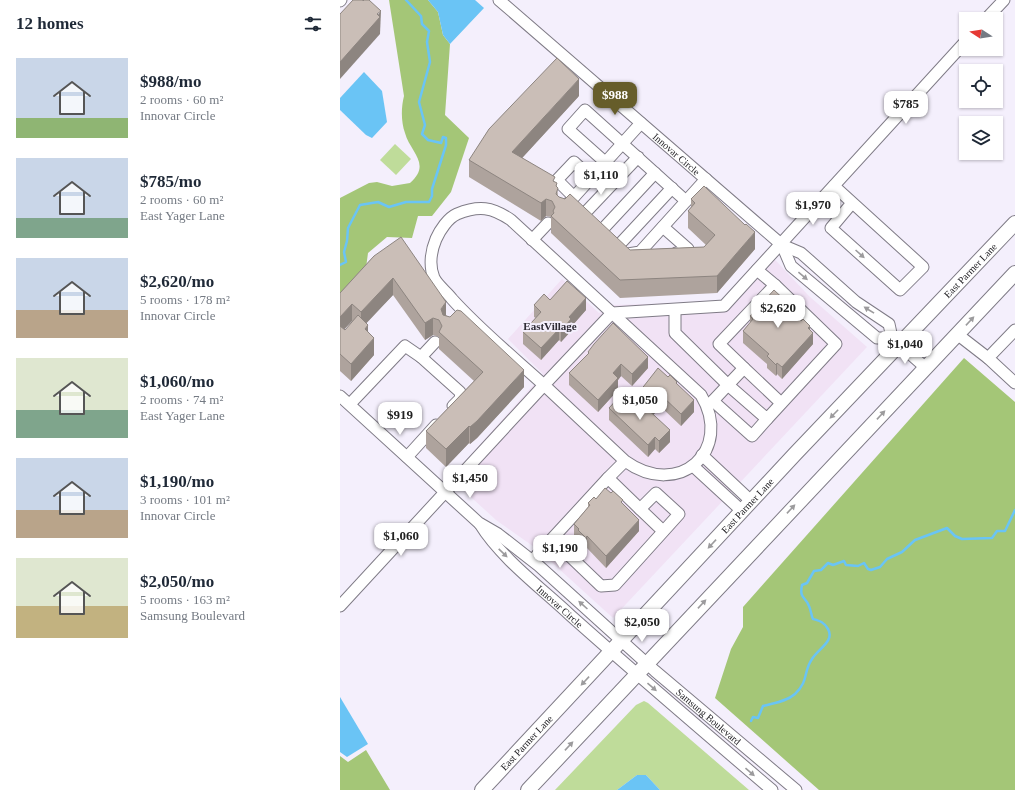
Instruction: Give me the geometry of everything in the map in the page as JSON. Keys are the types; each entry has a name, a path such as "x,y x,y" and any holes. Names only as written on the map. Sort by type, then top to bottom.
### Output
{"main road":[{"name":"East Parmer Lane","path":"482,790 747,506 896,342 1015,223"},
{"path":"528,790 646,662 1015,273"}],"street":[{"name":"Innovar Circle","path":"499,0 782,245 801,253 856,302 889,324 896,342 926,368"},
{"path":"993,12 1004,0"},
{"path":"340,606 612,313 724,306 782,245 959,49"},
{"path":"605,162 568,129 584,110 686,201"},
{"path":"569,202 641,123"},
{"path":"593,223 638,157"},
{"path":"591,178 574,162 557,180 569,202 627,254 640,252 685,253 688,249 662,227"},
{"path":"593,223 655,173"},
{"path":"640,252 706,179"},
{"path":"834,186 923,267 900,290 831,228 852,203"},
{"path":"618,246 672,188"},
{"path":"744,368 710,403 710,433 702,454 693,466 678,474 664,475 649,474 637,470 625,461 463,311 435,280 432,271 433,247 438,234 454,215 472,209 487,209 505,216 700,395 710,403 752,436 836,344 758,270"},
{"path":"532,240 548,223"},
{"name":"Innovar Circle","path":"782,245 791,266 877,338 896,342"},
{"path":"775,285 719,344 781,403"},
{"path":"675,310 675,333 728,385 767,419"},
{"path":"453,322 463,311"},
{"path":"988,358 1015,330"},
{"path":"957,334 988,358 1015,383"},
{"path":"421,357 435,342"},
{"path":"350,404 405,346 421,357 460,392 461,398 407,457"},
{"name":"Innovar Circle","path":"340,396 479,523 533,560 622,641"},
{"path":"702,454 747,506"},
{"path":"533,560 625,461"},
{"path":"693,466 747,506"},
{"path":"608,478 663,531"},
{"path":"552,539 601,586 615,585 679,514 656,493 640,509"},
{"name":"Innovar Circle","path":"479,523 489,540 612,652"},
{"name":"Samsung Boulevard","path":"622,641 796,790"},
{"name":"Samsung Boulevard","path":"612,652 772,790"}],"shaded area":[{"path":"766,250 809,296 867,347 613,618 537,549 496,520 450,478 543,374 508,339 562,279 599,313 612,305 720,302"}],"green space":[{"path":"389,0 428,0 438,12 443,35 450,44 445,115 469,138 451,192 432,216 418,216 412,238 387,237 368,253 366,268 340,300 340,198 369,183 377,182 392,186 410,183 419,170 418,158 405,133 402,120 402,105 404,96"},
{"path":"395,144 411,159 396,175 380,160"},
{"path":"964,358 1015,402 1015,790 819,790 715,698 731,649 743,627 743,607"},
{"path":"644,701 749,790 660,790 646,775 637,775 617,790 555,790 636,705"},
{"path":"366,750 390,790 340,790 340,756 348,762"}],"water":[{"path":"428,0 475,0 484,8 450,44 443,35 438,12"},
{"path":"364,72 382,91 387,122 372,138 366,135 340,110 340,98"},
{"path":"340,697 368,744 347,757 340,752"},
{"path":"637,775 646,775 660,790 617,790"}],"building":[{"path":"353,0 369,0 381,11 377,14 380,17 340,62 340,14"},
{"path":"557,58 579,79 512,152 555,177 553,181 557,183 556,186 558,188 556,194 559,197 565,199 570,194 630,250 704,247 715,235 688,211 695,203 691,199 704,186 745,225 746,224 755,232 717,276 620,280 551,216 554,213 553,211 555,207 552,201 546,199 541,203 469,160 489,129"},
{"path":"401,237 446,302 441,309 443,315 450,317 457,310 461,311 524,370 477,421 470,427 469,426 446,449 426,431 483,372 439,332 442,326 439,320 433,318 425,323 393,278 361,312 352,304 340,317 340,293 374,256"},
{"path":"567,281 586,298 569,317 571,319 561,331 559,329 541,348 523,332 541,312 534,305 544,294 550,300"},
{"path":"774,290 789,304 786,307 801,321 803,319 810,326 808,328 813,333 782,367 777,363 776,365 767,356 769,354 743,331 753,319 750,316"},
{"path":"358,315 368,325 365,329 374,338 351,364 340,354 340,326 345,330"},
{"path":"613,323 648,357 632,374 621,364 613,373 618,378 598,400 569,373 589,353 588,352 594,344"},
{"path":"658,368 668,377 670,375 677,382 676,383 694,400 681,414 661,395 653,403 640,391"},
{"path":"620,396 637,412 643,405 670,430 659,441 655,437 648,445 609,408"},
{"path":"605,488 611,493 613,491 623,500 621,502 639,520 606,556 587,536 586,538 578,530 579,529 574,524 590,505 588,503 594,497 596,499"}],"waterway":[{"path":"340,265 346,262 344,252 348,228 360,205 378,202 389,207 406,202 429,202 446,145 446,138 443,137 441,143 428,140 422,134 425,125 419,102 430,62 427,42 429,31 422,24 421,16 406,0"},
{"path":"751,721 753,717 758,718 763,706 784,701 795,694 804,681 812,659 828,641 830,633 828,629 823,623 813,619 808,603 801,593 802,585 807,583 814,571 821,570 828,563 833,565 844,561 846,565 858,566 864,563 868,569 871,570 880,567 887,559 902,552 915,540 947,528 955,536 962,539 992,538 997,531 1005,531 1015,510"}],"district":[{"name":"EastVillage","path":"550,326"}]}
